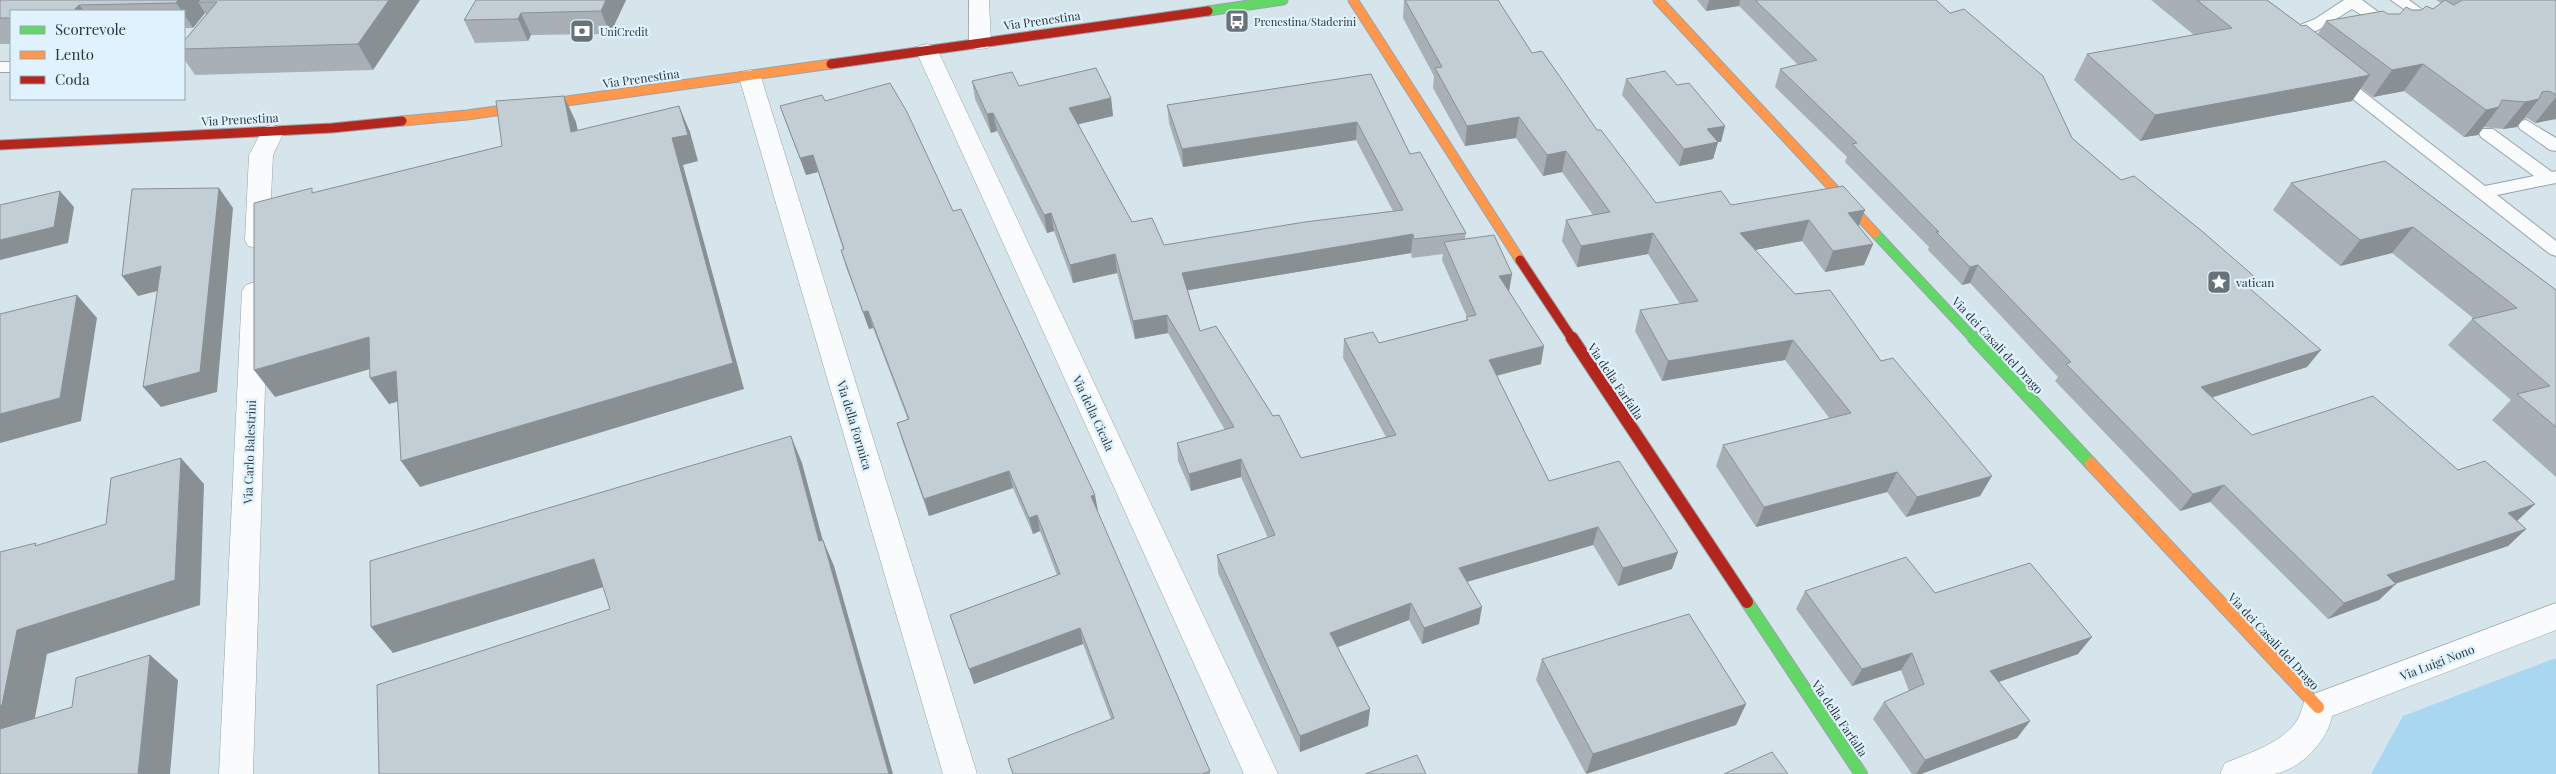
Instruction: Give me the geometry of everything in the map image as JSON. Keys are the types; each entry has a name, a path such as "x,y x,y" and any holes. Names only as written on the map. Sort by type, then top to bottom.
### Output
{"street":[{"path":"980,0 980,43"},
{"name":"Via Prenestina","path":"0,145 272,132 476,114 1283,0"},
{"name":"Via della Farfalla","path":"1353,0 1567,332 1861,774"},
{"name":"Via dei Casali del Drago","path":"1658,0 2318,708"},
{"name":"Via della Cicala","path":"927,51 1261,774"},
{"name":"Via della Formica","path":"750,76 960,774"},
{"name":"Via Carlo Balestrini","path":"236,774 261,155 272,132"},
{"name":"Via Luigi Nono","path":"2318,708 2556,616"},
{"path":"2237,774 2281,754 2299,743 2314,727 2318,708"}],"lane":[{"path":"2283,37 2306,32 2353,1 2402,28 2375,0"},
{"path":"2399,0 2440,21 2421,0"},
{"path":"2334,15 2361,26"},
{"path":"2334,15 2344,29"},
{"path":"2270,27 2299,49"},
{"path":"2322,67 2556,250"},
{"path":"2526,125 2556,146"},
{"path":"2495,131 2554,175"},
{"path":"2482,192 2554,175"}],"shaded area":[{"path":"2556,658 2556,774 2371,774 2403,716"}],"building":[{"path":"0,0 178,0 176,3 79,5 74,10 10,10 10,18 0,18"},
{"path":"200,0 389,0 358,44 185,49 185,40 217,2 198,2"},
{"path":"476,0 606,0 601,11 521,13 518,19 464,20"},
{"path":"1405,0 1498,0 1532,53 1542,51 1597,130 1601,130 1656,203 1721,191 1731,205 1843,186 1865,210 1848,213 1873,244 1833,251 1809,220 1740,233 1795,294 1830,290 1881,361 1893,358 1992,476 1917,497 1897,472 1764,507 1723,445 1851,413 1793,340 1668,361 1640,310 1698,301 1653,233 1581,246 1566,220 1610,212 1566,151 1547,155 1519,117 1467,126 1435,68 1442,67"},
{"path":"1755,0 1936,0 1950,13 1964,9 2043,76 2072,138 2121,180 2134,176 2203,232 2256,278 2242,282 2321,350 2201,387 2252,435 2373,396 2458,470 2485,461 2535,504 2508,513 2526,529 2387,575 2396,584 2344,603 2224,485 2193,494 2066,364 2071,362 1978,265 1970,267 1936,232 1939,232 1852,144 1857,143 1780,69 1817,60"},
{"path":"2197,0 2267,0 2302,26 2306,25 2370,75 2155,115 2087,54 2232,28"},
{"path":"2445,0 2454,5 2462,0 2556,0 2556,95 2549,91 2542,92 2539,99 2525,102 2502,100 2499,107 2486,110 2423,64 2392,70 2326,21 2383,11 2388,14 2400,14 2406,7 2412,10 2422,10 2426,6 2433,9"},
{"path":"1096,68 1111,98 1069,108 1132,222 1152,218 1164,245 1305,222 1403,210 1357,122 1182,149 1167,105 1371,74 1410,154 1420,152 1466,233 1414,239 1413,234 1182,273 1200,331 1216,326 1273,416 1279,415 1301,458 1396,435 1344,339 1373,332 1379,343 1468,320 1466,317 1476,315 1444,242 1494,235 1512,274 1499,276 1544,346 1489,360 1549,481 1619,461 1678,552 1623,568 1598,527 1459,568 1482,607 1424,628 1411,603 1330,633 1370,709 1300,736 1217,555 1275,535 1241,459 1189,474 1177,443 1234,427 1167,315 1133,321 1115,254 1070,265 1051,213 1044,215 993,113 987,114 972,81 1012,72 1019,86"},
{"path":"1665,71 1677,85 1689,83 1725,126 1707,129 1718,142 1684,149 1626,79"},
{"path":"890,83 907,112 953,211 961,209 1095,495 1091,496 1210,771 1202,774 1013,774 1008,759 1114,718 1080,628 969,669 950,615 1060,574 1037,515 1029,518 1009,471 924,499 897,423 909,419 868,311 863,312 841,250 844,249 813,155 800,158 780,106 822,95 825,101"},
{"path":"564,96 571,132 679,106 688,135 672,138 733,363 401,461 396,371 370,378 369,337 254,370 254,203 312,188 312,193 502,146 496,101"},
{"path":"2385,161 2556,290 2556,427 2517,394 2550,386 2472,319 2517,308 2413,227 2360,240 2291,183"},
{"path":"219,188 200,372 143,387 161,266 122,276 132,189"},
{"path":"60,191 54,227 0,240 0,205"},
{"path":"77,295 60,398 0,414 0,314"},
{"path":"791,436 819,541 823,540 889,774 379,774 377,685 610,609 594,559 371,627 370,561"},
{"path":"181,458 175,580 17,630 2,705 0,705 0,552 36,543 35,546 106,524 111,478"},
{"path":"1906,557 1935,593 2030,563 2092,637 1990,671 2030,721 1925,760 1884,702 1924,684 1912,653 1862,669 1805,591"},
{"path":"1689,614 1746,704 1593,754 1542,659"},
{"path":"150,655 138,774 0,774 0,729 72,707 76,678"},
{"path":"1772,752 1788,774 1724,774"},
{"path":"1417,755 1426,774 1365,774"}],"traffic: fast":[{"path":"1208,11 1283,0"},
{"path":"1875,233 2091,464"},
{"path":"1747,602 1861,774"}],"traffic: slow":[{"path":"1353,0 1520,260"},
{"path":"1658,0 1875,233"},
{"path":"402,121 467,115 831,64"},
{"path":"2091,464 2318,707"}],"traffic: jam":[{"path":"831,64 1208,11"},
{"path":"0,145 332,128 402,121"},
{"path":"1520,260 1747,602"}],"place":[{"name":"Prenestina/Staderini","path":"1237,21"},
{"name":"UniCredit","path":"582,31"},
{"name":"vatican","path":"2219,282"}]}
